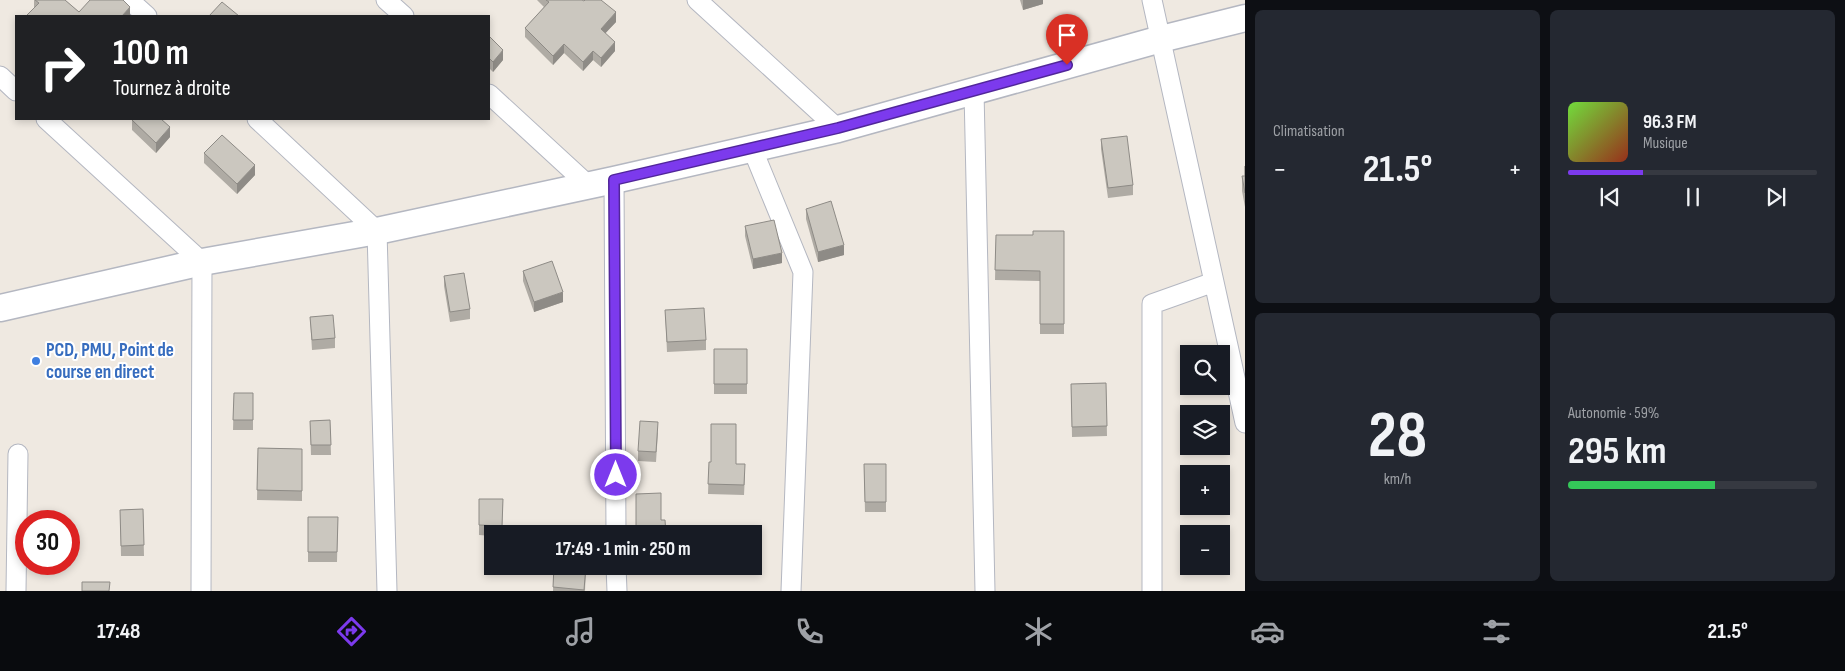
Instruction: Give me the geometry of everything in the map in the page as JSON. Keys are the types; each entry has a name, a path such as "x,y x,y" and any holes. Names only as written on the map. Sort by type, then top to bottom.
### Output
{"street":[{"path":"129,0 146,15"},
{"path":"386,0 403,15"},
{"path":"697,0 838,128"},
{"path":"1152,0 1245,423"},
{"path":"0,308 202,262 377,231 614,180 838,128 1245,18"},
{"path":"0,76 15,90"},
{"path":"974,91 985,591"},
{"path":"490,95 588,185"},
{"path":"47,120 202,262 201,591"},
{"path":"258,120 377,231 387,591"},
{"path":"752,148 803,272 791,591"},
{"path":"614,180 616,525"},
{"path":"1152,591 1152,304 1214,282"},
{"path":"16,591 18,454"},
{"path":"616,575 617,591"}],"building":[{"path":"35,0 65,0 79,12 90,0 123,0 130,7 123,15 27,15 39,3"},
{"path":"546,0 601,0 616,12 601,29 615,42 601,58 593,51 583,62 564,44 553,56 525,28 549,2"},
{"path":"222,2 238,15 210,15"},
{"path":"490,37 503,50 493,62 490,59"},
{"path":"132,120 162,120 170,127 156,143"},
{"path":"222,135 255,165 237,184 204,153"},
{"path":"1127,136 1133,185 1108,188 1101,139"},
{"path":"1242,176 1245,176 1245,193"},
{"path":"831,201 844,245 818,252 806,209"},
{"path":"774,220 782,253 753,259 745,226"},
{"path":"1033,231 1064,231 1064,324 1040,324 1040,271 995,270 996,235 1033,235"},
{"path":"552,261 563,292 534,302 523,271"},
{"path":"464,273 470,309 450,312 444,276"},
{"path":"704,308 706,340 667,342 665,310"},
{"path":"333,315 335,338 312,340 310,317"},
{"path":"714,349 747,349 747,384 714,384"},
{"path":"1106,383 1107,426 1072,427 1071,384"},
{"path":"234,393 253,393 253,420 233,420"},
{"path":"330,420 331,445 311,445 310,421"},
{"path":"640,421 658,422 656,452 638,451"},
{"path":"711,424 736,424 736,464 745,464 744,485 708,484 709,462 711,462"},
{"path":"258,448 302,449 302,491 257,490"},
{"path":"864,464 886,464 886,502 865,502"},
{"path":"661,493 661,520 665,520 665,525 636,525 636,494"},
{"path":"479,499 503,499 502,525 479,525"},
{"path":"143,509 144,545 121,546 120,510"},
{"path":"308,517 338,517 337,552 308,552"},
{"path":"554,575 585,575 584,590 553,587"},
{"path":"82,582 110,582 109,591 82,591"}],"place":[{"name":"PCD, PMU, Point de course en direct","path":"36,361"}],"route":[{"path":"616,475 614,180 838,128 1067,65"}]}
